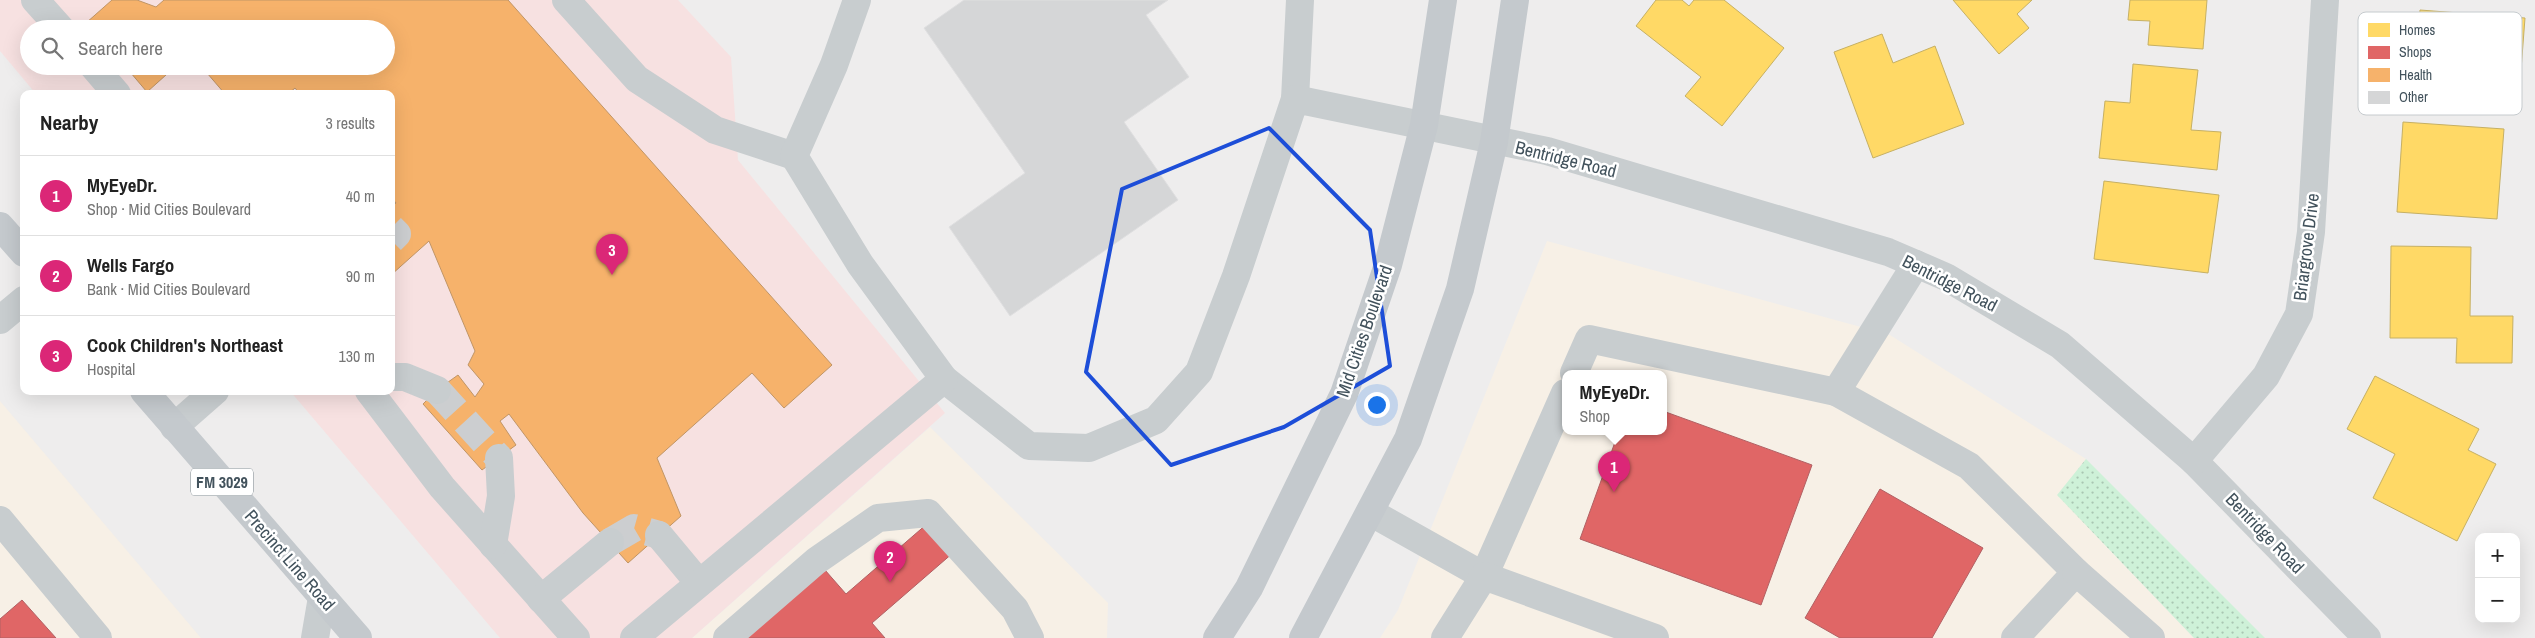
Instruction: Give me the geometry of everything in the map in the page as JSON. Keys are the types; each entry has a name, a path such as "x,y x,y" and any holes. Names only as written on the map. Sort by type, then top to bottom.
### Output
{"main road":[{"name":"Mid Cities Boulevard","path":"1217,638 1248,588 1344,394 1388,265 1424,125 1443,0"},
{"path":"1303,638 1408,439 1460,289 1494,142 1515,0"},
{"path":"0,226 20,248"},
{"name":"Precinct Line Road","path":"147,395 358,638"}],"street":[{"path":"35,0 53,20"},
{"path":"566,0 637,79 715,130 794,156 860,264 944,380 1030,446 1089,448 1156,420 1198,372 1236,276 1294,99 1300,0"},
{"path":"794,156 834,64 857,0"},
{"name":"Briargrove Drive","path":"2194,461 2266,376 2298,314 2311,232 2325,0"},
{"path":"101,75 114,90"},
{"name":"Bentridge Road","path":"1294,99 1424,125 1494,142 1546,151 1888,252 1946,277 2060,345 2194,461 2367,638"},
{"path":"1836,392 1916,264"},
{"path":"0,320 20,303"},
{"path":"1575,370 1589,339 1836,392 1969,466 2076,572 2151,638"},
{"path":"395,377 405,377 437,390"},
{"path":"634,638 944,380"},
{"path":"174,426 210,395"},
{"path":"372,395 442,487 576,638"},
{"path":"1446,638 1484,576 1562,400"},
{"path":"493,545 501,496 499,458"},
{"path":"1370,512 1484,576 1655,638"},
{"path":"727,638 816,561 878,518 928,513 1015,609 1030,638"},
{"path":"0,520 98,638"},
{"path":"659,535 699,583"},
{"path":"541,599 610,542"},
{"path":"2015,638 2076,572"},
{"path":"315,638 322,597"}],"highlighted area":[{"path":"1269,128 1370,230 1390,366 1284,427 1171,465 1086,372 1122,189"}],"shaded area":[{"path":"0,0 678,0 731,57 738,160 945,413 692,638 500,638 293,395 395,395 395,90 33,90 20,75 395,75 395,20 20,20 20,75 0,51"},
{"path":"1547,241 1890,335 2086,459 2058,495 2194,638 1380,638 1398,610"},
{"path":"0,401 201,638 0,638"},
{"path":"930,427 1108,603 1107,638 692,638"}],"green space":[{"path":"2086,459 2265,638 2194,638 2057,495"}],"building: Homes":[{"path":"1656,0 1682,0 1689,6 1694,0 1724,0 1784,48 1722,126 1685,96 1701,77 1636,26"},
{"path":"1953,0 2032,0 2017,14 2029,28 1999,54"},
{"path":"2130,0 2207,0 2203,49 2148,45 2150,21 2128,20"},
{"path":"2420,10 2446,12 2420,12"},
{"path":"2522,18 2525,18 2522,57"},
{"path":"1882,34 1893,63 1935,46 1964,124 1873,158 1834,52"},
{"path":"2133,64 2198,70 2191,130 2221,132 2217,170 2099,158 2105,101 2130,103"},
{"path":"2403,122 2504,129 2497,219 2397,212"},
{"path":"2104,181 2219,195 2208,273 2094,259"},
{"path":"2391,246 2471,247 2470,316 2513,316 2512,363 2456,363 2457,338 2390,338"},
{"path":"2375,376 2479,429 2468,450 2496,464 2457,541 2373,498 2395,454 2347,429"}],"building: Shops":[{"path":"1667,412 1812,465 1761,605 1580,539 1618,435 1667,435"},
{"path":"1880,489 1983,548 1932,638 1840,638 1805,618"},
{"path":"928,523 954,552 872,623 885,638 747,638 825,570 846,594"},
{"path":"22,600 56,638 0,638 0,619"}],"building: Health":[{"path":"112,0 137,0 156,7 164,0 508,0 832,365 784,408 752,373 657,458 681,516 628,563 583,513 509,414 500,421 516,445 482,470 423,404 437,390 458,375 475,397 484,384 468,365 475,351 429,241 395,271 395,90 297,90 295,88 293,90 222,90 209,75 395,75 395,20 89,20"},
{"path":"133,75 166,75 149,90 145,90"}],"building: Other":[{"path":"964,0 1168,0 1146,15 1189,77 1124,122 1178,200 1010,316 949,227 1025,173 924,28"}],"tunnel":[{"path":"395,232 397,234 395,236"},
{"path":"437,390 499,458"},
{"path":"610,542 634,528 659,535"}],"place":[{"name":"Cook Children's Northeast","path":"612,275"},
{"name":"MyEyeDr.","path":"1614,492"},
{"name":"Wells Fargo","path":"890,582"}]}
